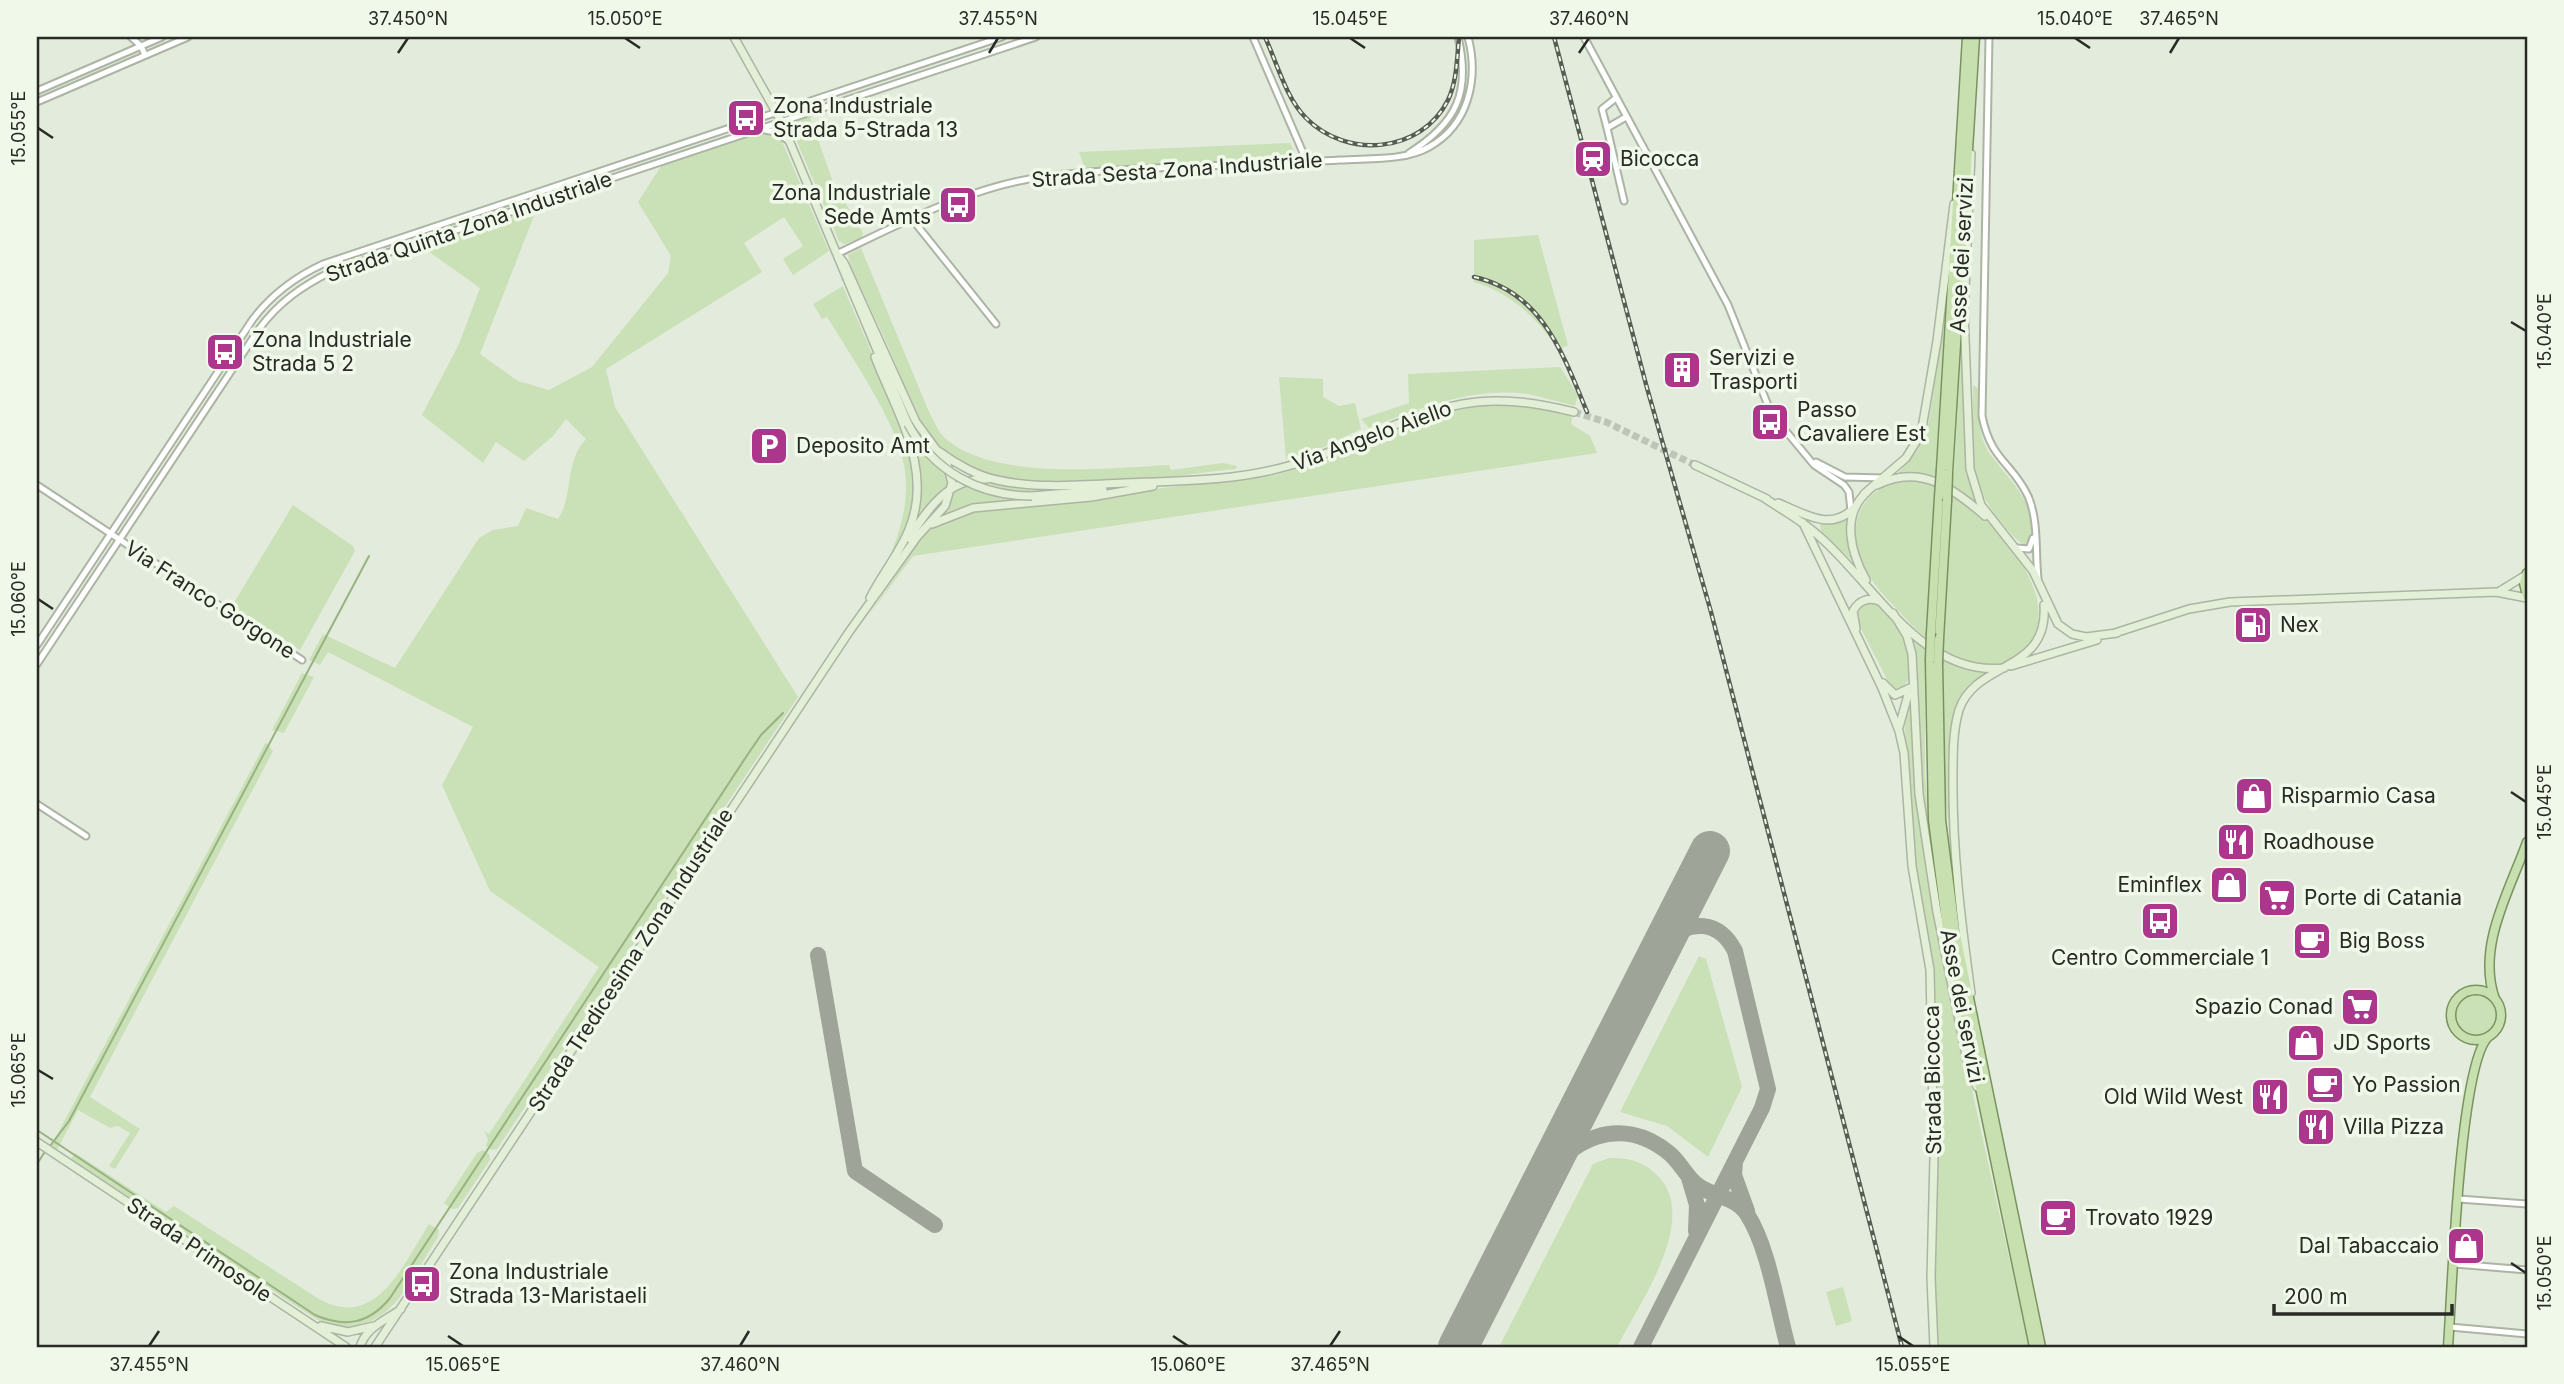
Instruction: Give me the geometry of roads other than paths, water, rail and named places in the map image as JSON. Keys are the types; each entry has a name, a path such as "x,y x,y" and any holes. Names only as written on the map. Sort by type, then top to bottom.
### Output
{"main road":[{"path":"734,37 776,111 790,142 837,254 912,449 919,481 917,504 909,529 862,613"},
{"name":"Asse dei servizi","path":"1944,471 1967,37"},
{"name":"Asse dei servizi","path":"1944,471 1975,37"},
{"path":"1970,119 1972,178 1964,312 1970,469 1981,505 2017,548 2039,582 2052,615 2072,634 2095,637 2117,633"},
{"path":"1695,465 1763,498 1823,521 1837,520 1851,511 1864,494 1912,451 1924,422 1958,183"},
{"path":"837,254 850,275 916,422 951,471 951,489 945,506 925,528 862,613"},
{"path":"865,326 908,424 931,456 965,482 994,493 1032,496 1149,486"},
{"name":"Via Angelo Aiello","path":"1171,482 1290,466 1416,417 1462,404 1505,401 1574,412"},
{"path":"931,444 962,465 995,480"},
{"path":"1934,662 1944,471"},
{"path":"1864,494 1894,478 1923,477 1943,484 1995,524"},
{"path":"877,584 930,506 951,489 977,479 1052,485 1171,482"},
{"path":"925,528 946,516 973,508 1091,496 1171,482"},
{"path":"1763,498 1803,523 1931,647 1959,665 1980,668 2010,666 2210,604 2496,592 2527,597 2527,574"},
{"path":"1857,504 1851,525 1852,550 1873,593"},
{"path":"1803,523 1899,731"},
{"path":"2496,592 2512,586 2527,574"},
{"path":"1982,1066 1958,876 1953,801 1955,733 1958,713 1968,693 1980,682 2026,655 2042,630 2045,611 2042,592"},
{"path":"1857,636 1853,616 1856,607 1868,599 1884,604"},
{"name":"Strada Tredicesima Zona Industriale","path":"378,1347 401,1308 862,613"},
{"path":"1893,613 1909,642 1914,677 1916,760 1932,882 1967,1059 1979,1094"},
{"path":"1869,661 1891,694 1899,695 1910,688"},
{"name":"Asse dei servizi","path":"1934,662 1945,858 1959,952 2042,1347"},
{"name":"Asse dei servizi","path":"1934,662 1930,765 1940,883 1979,1094 2034,1347"},
{"path":"1899,731 1914,677"},
{"name":"Strada Bicocca","path":"1899,731 1912,866 1930,970 1934,1157 1931,1278 1934,1347"},
{"path":"2474,1067 2480,1049 2501,1020 2500,1009 2489,980 2490,968 2503,901 2527,842"},
{"path":"2448,1347 2459,1199 2474,1067 2474,1051 2468,1039 2454,1026 2451,1012 2459,997 2483,983 2490,968"},
{"path":"2473,990 2485,992 2495,999"},
{"path":"2468,1039 2488,1037"},
{"name":"Strada Primosole","path":"37,1142 346,1347"},
{"path":"360,1347 365,1335 374,1326 401,1308"},
{"path":"295,1314 337,1332 374,1326"}],"street":[{"path":"131,37 141,46 145,55"},
{"path":"37,91 162,37"},
{"path":"37,102 188,37"},
{"name":"Strada Quinta Zona Industriale","path":"37,645 250,323 290,282 323,264 986,39 1002,37"},
{"name":"Strada Quinta Zona Industriale","path":"37,664 259,329 296,290 330,272 1032,37"},
{"path":"1253,37 1307,162"},
{"path":"1406,155 1437,133 1457,104 1465,77 1458,37"},
{"path":"1406,155 1420,152 1437,142 1465,106 1474,69 1468,37"},
{"path":"1584,37 1728,305 1771,413 1821,471 1844,485 1849,492 1851,525"},
{"path":"1989,37 1982,416 1992,450 2027,495 2035,525 2039,582"},
{"path":"986,39 992,52"},
{"path":"1616,98 1602,109 1624,201"},
{"path":"1607,128 1626,117"},
{"path":"757,130 771,130 790,142"},
{"name":"Strada Sesta Zona Industriale","path":"837,254 912,219 976,194 1036,177 1406,155"},
{"path":"912,219 996,324"},
{"path":"260,310 268,317"},
{"path":"250,323 259,329"},
{"path":"1807,457 1844,477 1894,478"},
{"name":"Via Franco Gorgone","path":"37,485 302,660"},
{"path":"2017,548 2026,550 2031,547 2035,525"},
{"path":"37,804 86,836"},
{"path":"2459,1199 2527,1204"},
{"path":"2455,1264 2527,1270"},
{"path":"2450,1327 2527,1334"}],"waterway":[{"path":"50,1146 69,1121 369,556"},
{"path":"37,1130 315,1315 346,1322 356,1321 374,1313 390,1298 746,757 761,735 783,713"},
{"path":"37,1164 46,1150"}],"tunnel":[{"path":"1574,412 1606,422 1695,465"}],"railway":[{"path":"1265,37 1287,90 1306,118 1322,131 1361,145 1382,145 1402,140 1420,131 1436,118 1448,100 1453,85 1459,37"},
{"path":"1554,37 1647,388 1711,612 1902,1347"},
{"path":"1474,277 1517,296 1533,311 1559,348 1587,412"}],"place":[{"name":"Zona Industriale Strada 5-Strada 13","path":"746,118"},
{"name":"Bicocca","path":"1593,159"},
{"name":"Zona Industriale Sede Amts","path":"958,205"},
{"name":"Zona Industriale Strada 5 2","path":"225,352"},
{"name":"Servizi e Trasporti","path":"1682,370"},
{"name":"Passo Cavaliere Est","path":"1770,422"},
{"name":"Deposito Amt","path":"769,446"},
{"name":"Nex","path":"2253,625"},
{"name":"Risparmio Casa","path":"2254,796"},
{"name":"Roadhouse","path":"2236,842"},
{"name":"Eminflex","path":"2229,885"},
{"name":"Porte di Catania","path":"2277,898"},
{"name":"Centro Commerciale 1","path":"2160,921"},
{"name":"Big Boss","path":"2312,941"},
{"name":"Spazio Conad","path":"2360,1007"},
{"name":"JD Sports","path":"2306,1043"},
{"name":"Yo Passion","path":"2325,1085"},
{"name":"Old Wild West","path":"2270,1097"},
{"name":"Villa Pizza","path":"2316,1127"},
{"name":"Trovato 1929","path":"2058,1218"},
{"name":"Dal Tabaccaio","path":"2466,1246"},
{"name":"Zona Industriale Strada 13-Maristaeli","path":"422,1284"}]}
